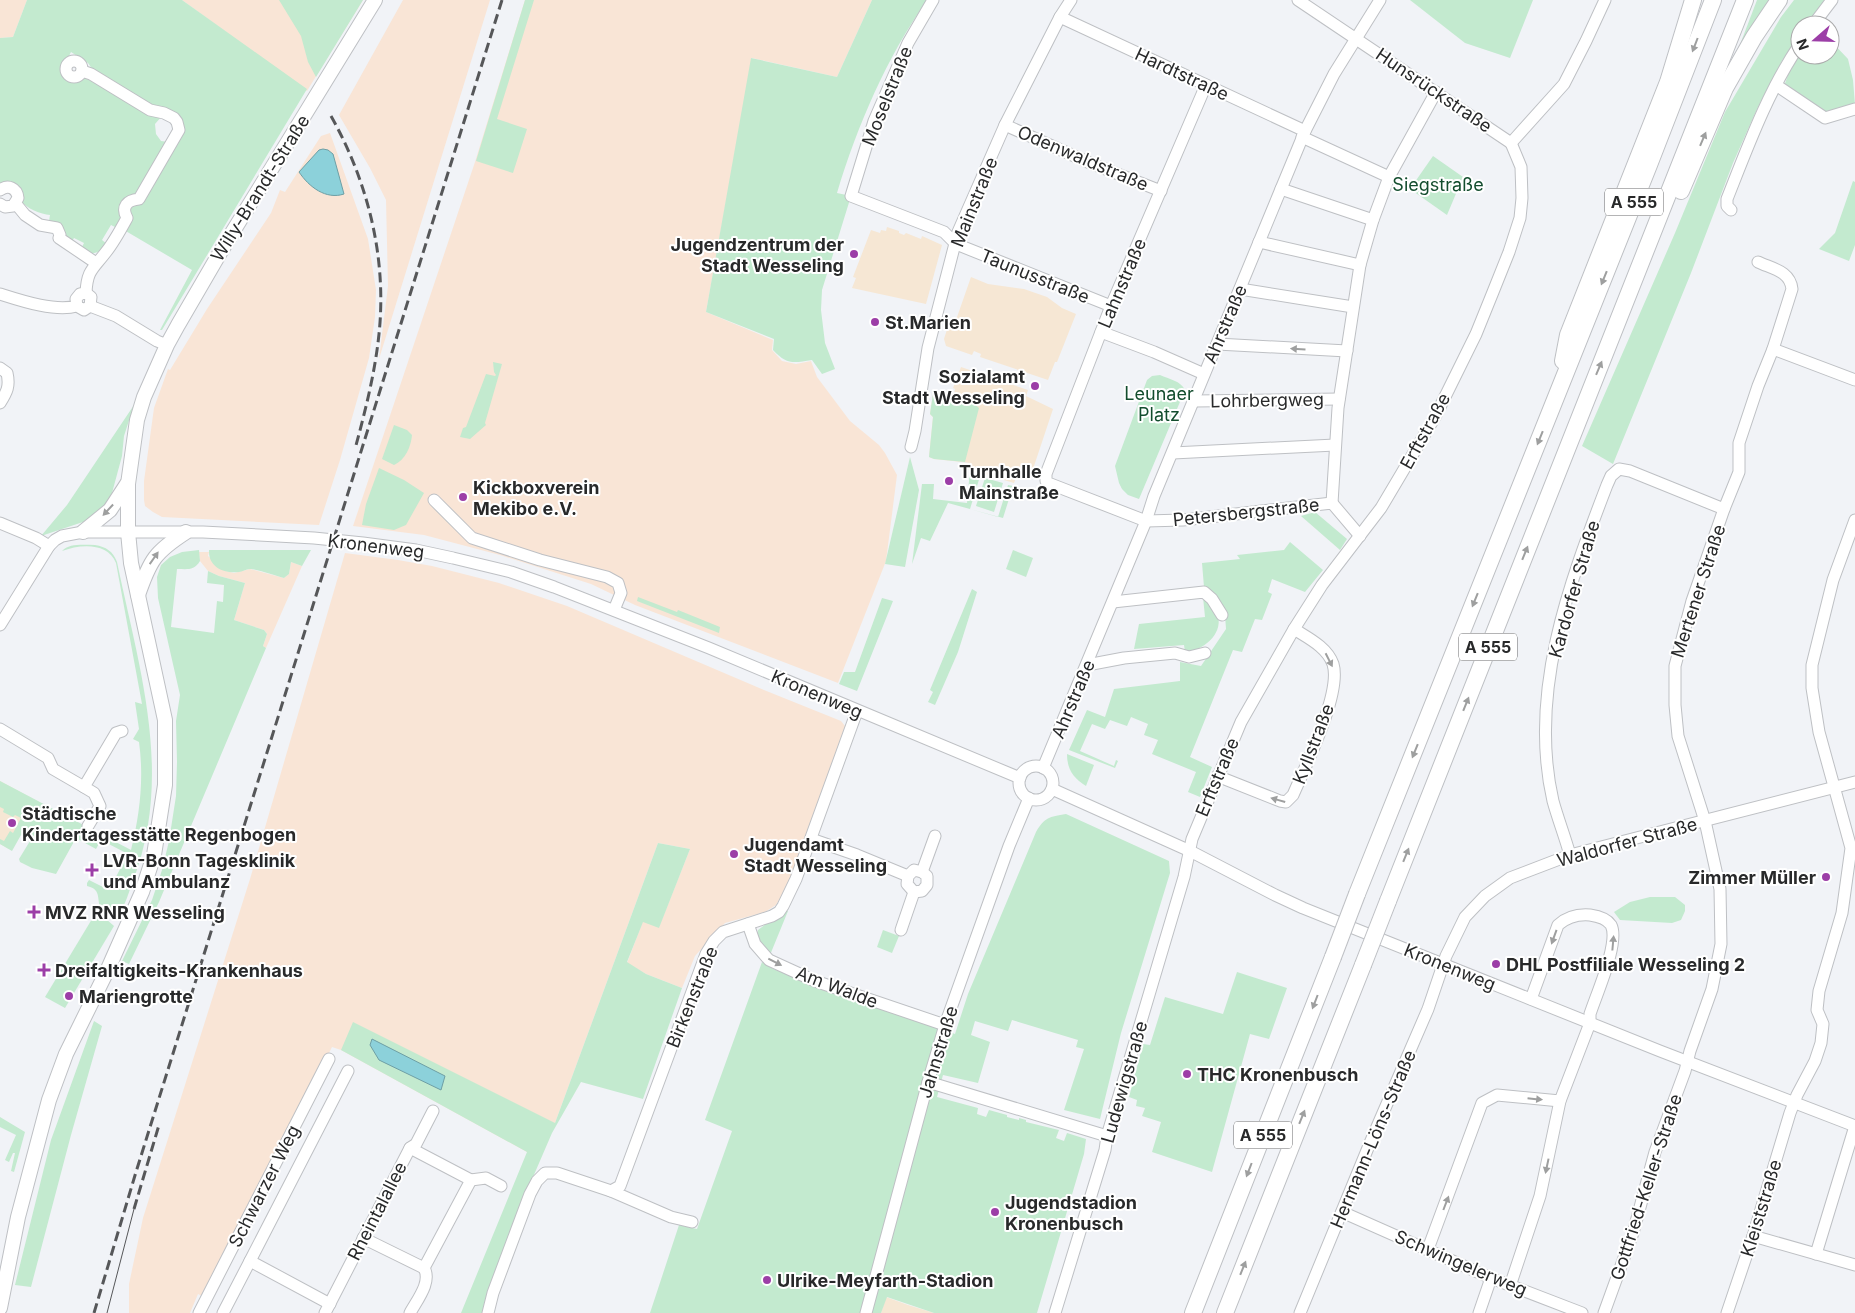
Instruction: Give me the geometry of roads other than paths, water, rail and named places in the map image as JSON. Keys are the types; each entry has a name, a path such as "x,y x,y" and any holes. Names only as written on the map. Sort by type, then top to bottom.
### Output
{"highway":[{"path":"1554,403 1568,335 1668,82 1693,0"},
{"name":"A 555","path":"1193,1313 1713,0"},
{"name":"A 555","path":"1225,1313 1745,0"},
{"path":"1610,343 1644,280 1725,88 1754,37 1779,0"}],"main road":[{"name":"Willy-Brandt-Straße","path":"0,1308 18,1217 52,1089 66,1054 128,926 154,854 166,786 165,720 131,563 128,532 128,484 137,420 144,396 167,345 221,251 375,0"},
{"path":"83,532 110,510 128,484"},
{"path":"138,596 152,561 161,549 186,532"}],"street":[{"name":"Moselstraße","path":"851,196 874,122 908,43 933,0"},
{"name":"Mainstraße","path":"910,447 915,431 928,348 958,232 1005,125 1060,17 1071,0"},
{"name":"Hunsrückstraße","path":"1298,0 1512,143"},
{"name":"Ahrstraße","path":"1044,768 1303,134 1334,74 1380,0"},
{"path":"1512,143 1564,84 1605,0"},
{"path":"1820,15 1832,0"},
{"name":"Hardtstraße","path":"1060,17 1206,85 1389,177"},
{"path":"1731,210 1727,206 1727,199 1754,131 1790,59"},
{"path":"82,71 91,74 150,110 169,115 174,118 179,126 177,135 139,199 131,201 125,207 124,211 127,218 106,253 96,263 87,280 86,294"},
{"path":"1776,84 1825,118 1855,109"},
{"name":"Lahnstraße","path":"1146,521 1048,484 1046,474 1111,306 1206,85"},
{"path":"1332,504 1339,399 1360,265 1373,220 1389,177 1436,92"},
{"name":"Odenwaldstraße","path":"1005,125 1090,163 1161,191"},
{"name":"Erftstraße","path":"1190,850 1192,838 1241,722 1294,628 1322,586 1381,508 1435,417 1476,334 1506,260 1520,218 1522,198 1521,167 1512,143"},
{"path":"0,190 7,187 14,189 18,194 16,204 25,216 40,225 57,228 60,235 58,238 96,263"},
{"path":"1281,188 1373,220"},
{"name":"Taunusstraße","path":"851,196 944,232 956,244 1111,306"},
{"path":"0,204 9,208 16,204"},
{"path":"1260,242 1360,265"},
{"name":"Mertener Straße","path":"1688,1062 1712,989 1721,944 1720,889 1705,821 1678,736 1674,705 1675,666 1692,601 1724,509 1740,472 1740,443 1792,289 1792,284 1787,275 1758,262"},
{"path":"1240,289 1353,307"},
{"path":"0,294 31,303 67,309 77,306 84,310 90,306 91,297 83,293 77,296 77,306"},
{"path":"90,306 116,316 167,345"},
{"path":"1101,332 1204,374"},
{"path":"1217,344 1347,351"},
{"path":"1773,349 1855,380"},
{"path":"0,368 8,373 9,381 8,390 0,403"},
{"name":"Lohrbergweg","path":"1195,401 1339,399"},
{"path":"1173,453 1335,445"},
{"name":"Kardorfer Straße","path":"1570,855 1553,800 1547,756 1546,695 1558,634 1579,559 1611,476 1619,469 1630,471 1724,509"},
{"path":"434,500 472,538 540,560 607,577 618,583 621,593 614,610"},
{"name":"Petersbergstraße","path":"1146,521 1183,520 1332,504 1360,536"},
{"name":"Kleiststraße","path":"1728,1313 1794,1103 1821,1043 1823,1024 1817,1010 1820,991 1823,974 1842,913 1851,848 1819,732 1812,688 1812,665 1834,580 1855,520"},
{"path":"0,523 36,538 49,546 0,625"},
{"name":"Kronenweg","path":"49,546 62,536 83,532 186,532 314,538 416,550 511,572 709,648 1020,778"},
{"path":"1113,602 1204,592 1212,599 1222,615"},
{"name":"Kyllstraße","path":"1217,776 1280,801 1286,802 1293,795 1331,698 1334,673 1333,664 1323,649 1294,628"},
{"path":"1087,665 1174,653 1189,657 1205,653"},
{"name":"Birkenstraße","path":"611,1191 620,1186 706,954 714,941 729,928 772,916 779,912 783,906 796,879 858,711"},
{"path":"0,729 48,758 53,769 94,793 100,806 88,826"},
{"path":"84,787 116,733 122,731"},
{"path":"1031,767 1044,768 1052,776 1052,789 1043,799 1029,798 1021,790 1020,778 1022,773 1031,767"},
{"name":"Waldorfer Straße","path":"1442,964 1465,917 1485,896 1510,878 1570,855 1855,782"},
{"name":"Kronenweg","path":"1052,789 1190,850 1289,902 1688,1062 1855,1126"},
{"name":"Jahnstraße","path":"866,1313 928,1082 945,1026 1009,846 1029,798"},
{"path":"922,872 935,836"},
{"path":"811,839 908,876"},
{"name":"Ludewigstraße","path":"1055,1313 1105,1150 1107,1136 1184,877 1190,850"},
{"path":"914,870 922,872 927,876 927,885 922,890 914,892 907,884 908,876 914,870"},
{"path":"901,930 914,892"},
{"path":"1510,1286 1540,1196 1560,1101 1590,1023 1590,1014 1612,952 1613,934 1610,924 1602,918 1591,915 1565,919 1558,925 1531,999"},
{"name":"Am Walde","path":"748,924 755,944 770,960 815,981 945,1026"},
{"name":"Hermann-Löns-Straße","path":"1300,1313 1428,1009 1441,976 1442,964"},
{"name":"Schwarzer Weg","path":"199,1313 329,1059"},
{"name":"Gottfried-Keller-Straße","path":"1604,1313 1633,1233 1655,1152 1688,1062"},
{"path":"224,1313 348,1072"},
{"path":"928,1082 1107,1136"},
{"path":"1428,1249 1482,1103 1497,1095 1560,1101"},
{"name":"Rheintalallee","path":"327,1308 410,1148 416,1144 433,1111"},
{"path":"1816,1254 1855,1126"},
{"path":"410,1148 471,1180 486,1178 501,1186"},
{"path":"488,1313 493,1293 530,1194 542,1175 550,1172 557,1173 611,1191 671,1217 692,1222"},
{"path":"424,1268 471,1180"},
{"name":"Schwingelerweg","path":"1342,1212 1510,1286 1582,1313"},
{"path":"1753,1236 1855,1265"},
{"path":"363,1238 424,1268 427,1274 427,1281 410,1313"},
{"path":"250,1261 327,1308"},
{"path":"1479,1313 1491,1278"}],"water":[{"path":"323,149 333,154 344,194 324,194 308,183 299,172 319,150"},
{"path":"372,1039 445,1076 441,1090 379,1060 370,1045"}],"tram line":[{"path":"107,1313 134,1209"}],"railway":[{"path":"94,1313 136,1172 502,0"},
{"path":"331,116 344,141 365,194 372,221 380,277 381,306 375,363 355,449"},
{"path":"134,1209 159,1125"}],"place":[{"name":"Jugendzentrum der Stadt Wesseling","path":"854,254"},
{"name":"St.Marien","path":"875,322"},
{"name":"Sozialamt Stadt Wesseling","path":"1035,386"},
{"name":"Turnhalle Mainstraße","path":"949,481"},
{"name":"Kickboxverein Mekibo e.V.","path":"463,497"},
{"name":"Städtische Kindertagesstätte Regenbogen","path":"12,823"},
{"name":"Jugendamt Stadt Wesseling","path":"734,854"},
{"name":"LVR-Bonn Tagesklinik und Ambulanz","path":"92,870"},
{"name":"Zimmer Müller","path":"1826,877"},
{"name":"MVZ RNR Wesseling","path":"34,912"},
{"name":"DHL Postfiliale Wesseling 2","path":"1496,964"},
{"name":"Dreifaltigkeits-Krankenhaus","path":"44,970"},
{"name":"Mariengrotte","path":"69,996"},
{"name":"THC Kronenbusch","path":"1187,1074"},
{"name":"Jugendstadion Kronenbusch","path":"995,1212"},
{"name":"Ulrike-Meyfarth-Stadion","path":"767,1280"}],"park label":[{"name":"Siegstraße","path":"1438,184"},
{"name":"Leunaer Platz","path":"1159,403"}]}
